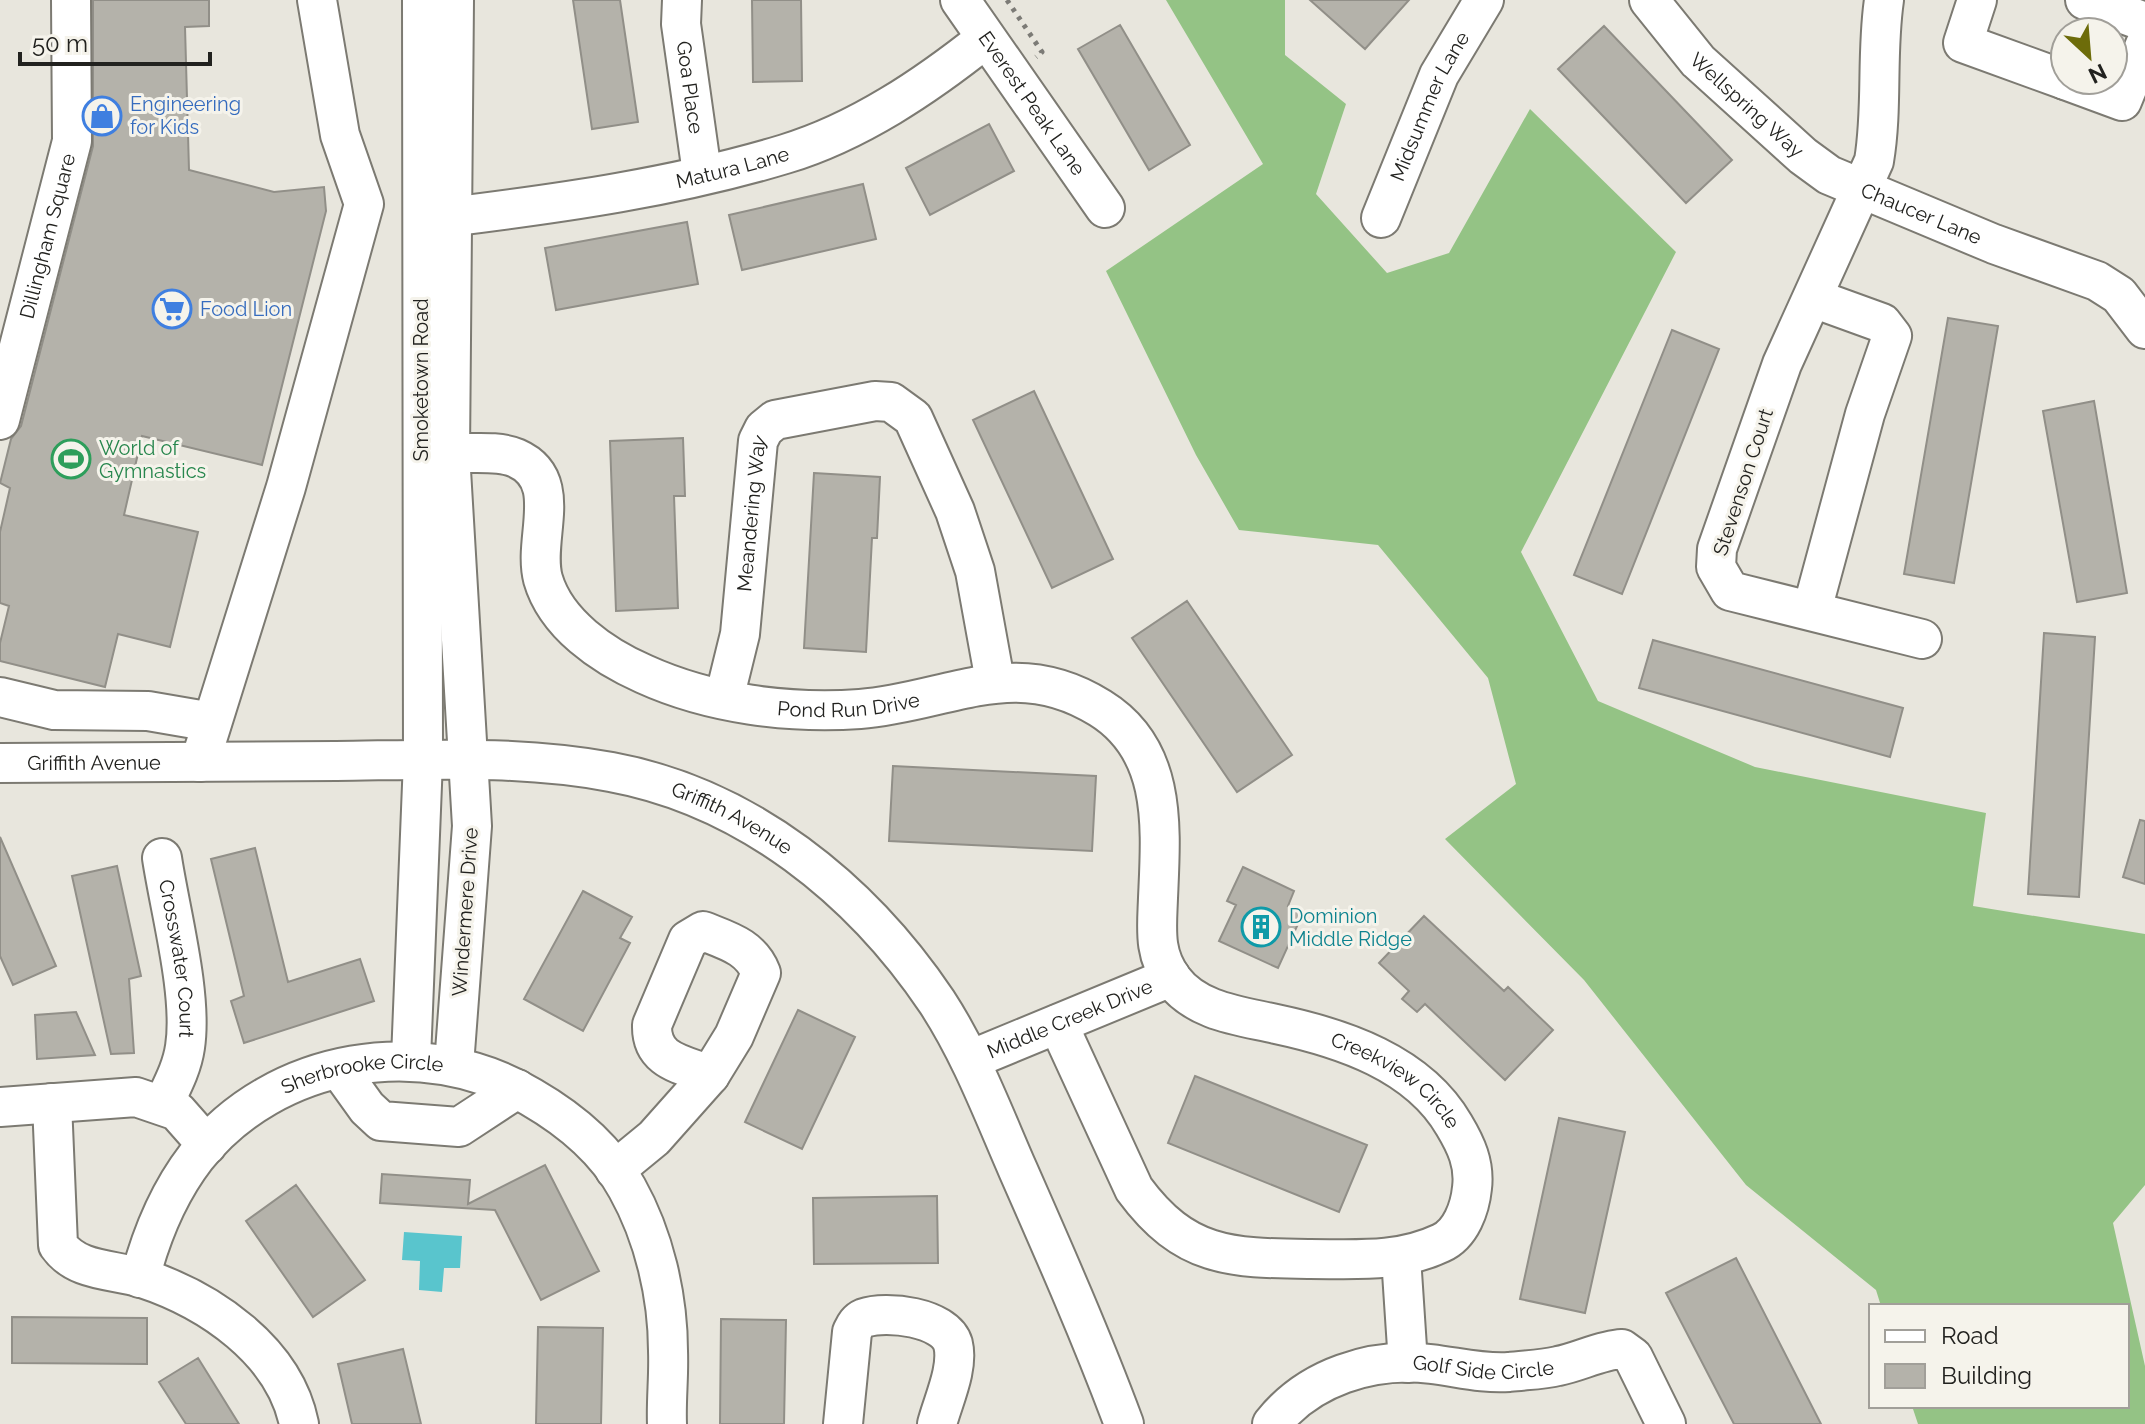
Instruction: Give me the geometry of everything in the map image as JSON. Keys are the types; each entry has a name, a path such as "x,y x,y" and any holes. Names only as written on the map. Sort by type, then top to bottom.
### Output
{"street":[{"name":"Dillingham Square","path":"0,420 72,141 71,0"},
{"path":"200,762 286,487 364,204 340,135 317,0"},
{"name":"Smoketown Road","path":"422,0 423,760"},
{"name":"Smoketown Road","path":"454,0 449,217 450,453 471,759"},
{"name":"Goa Place","path":"682,0 681,24 702,173"},
{"name":"Everest Peak Lane","path":"960,0 1105,208"},
{"name":"Midsummer Lane","path":"1381,218 1439,75 1484,0"},
{"name":"Wellspring Way","path":"1649,0 1698,61 1803,156 1829,175 1862,190"},
{"name":"Chaucer Lane","path":"1884,0 1879,38 1878,137 1874,161 1862,190 2097,281 2119,295 2145,329"},
{"path":"1977,0 1963,43 2049,74"},
{"path":"2085,0 2145,22"},
{"name":"Matura Lane","path":"449,217 556,204 787,154 845,129 902,98 985,39"},
{"path":"2129,84 2145,45"},
{"name":"Stevenson Court","path":"1862,190 1782,364 1717,549 1716,567 1730,591 1922,639"},
{"path":"1812,610 1865,414 1892,336 1882,323 1813,298"},
{"name":"Meandering Way","path":"724,699 740,634 758,441 764,429 775,420 875,401 891,402 913,418 955,511 975,571 995,681"},
{"name":"Pond Run Drive","path":"450,453 515,457 538,476 545,491 539,555 543,580 554,604 570,624 603,651 639,673 679,689 724,699 802,709 856,709 909,704 995,681 1040,684 1079,697 1104,710 1125,728 1145,755 1156,781 1160,809 1155,934 1160,957 1171,977"},
{"path":"0,697 54,710 148,711 212,722"},
{"name":"Griffith Avenue","path":"0,763 471,759 614,772 671,788 761,830 806,860 856,903 893,943 937,1003 970,1060 1093,1340 1124,1424"},
{"name":"Windermere Drive","path":"454,1065 470,872 471,759"},
{"path":"411,1059 423,760"},
{"name":"Crosswater Court","path":"162,858 187,1018 185,1048 177,1078 163,1105"},
{"name":"Middle Creek Drive","path":"970,1060 1171,977"},
{"name":"Creekview Circle","path":"1058,1024 1134,1189 1169,1229 1210,1252 1239,1258 1401,1257 1451,1239 1465,1218 1472,1194 1473,1169 1462,1139 1430,1093 1406,1073 1355,1047 1319,1034 1212,1008 1189,995 1171,977"},
{"name":"Sherbrooke Circle","path":"140,1278 152,1238 173,1193 207,1145 238,1118 273,1095 339,1069 377,1061 411,1059 454,1065 517,1089 558,1113 588,1138 615,1170 642,1220 659,1278 668,1350 667,1424"},
{"path":"339,1069 367,1108 381,1121 459,1127 517,1089"},
{"path":"615,1170 654,1138 710,1075"},
{"path":"0,1107 136,1097 177,1111 207,1145"},
{"path":"52,1103 58,1245 66,1257 79,1265 140,1278 199,1304 240,1331 263,1353 282,1379 299,1424"},
{"path":"1401,1257 1408,1363"},
{"path":"843,1424 852,1332 857,1322 866,1317 926,1319 944,1329 952,1341 955,1359 937,1424"},
{"name":"Golf Side Circle","path":"1272,1424 1285,1407 1307,1391 1337,1376 1377,1365 1408,1363 1504,1372 1554,1367 1622,1349 1633,1357 1666,1424"}],"green space":[{"path":"1166,0 1285,0 1285,55 1346,104 1316,194 1387,273 1449,253 1530,109 1676,252 1521,552 1598,701 1755,767 1986,813 1973,906 2145,934 2145,1185 2113,1223 2145,1366 2145,1424 1918,1424 1913,1408 2129,1408 2129,1304 1880,1304 1876,1290 1746,1185 1584,980 1445,839 1516,784 1488,678 1378,545 1239,530 1196,455 1106,271 1263,164"}],"water":[{"path":"404,1232 462,1236 460,1268 444,1268 442,1292 419,1290 420,1261 402,1260"}],"building":[{"path":"93,0 209,0 209,26 185,27 189,170 274,192 324,187 326,211 262,465 142,436 124,515 198,532 170,647 118,634 105,687 0,661 0,643 9,606 0,603 0,532 10,488 0,483 11,439 21,426 93,146"},
{"path":"573,0 620,0 638,122 592,129"},
{"path":"752,0 801,0 802,81 753,82"},
{"path":"1310,0 1409,0 1365,49"},
{"path":"1120,25 1190,145 1149,170 1078,49"},
{"path":"1604,26 1732,160 1686,203 1558,69"},
{"path":"989,124 1014,171 930,215 906,168"},
{"path":"863,184 876,239 742,270 729,215"},
{"path":"687,222 698,284 556,310 545,248"},
{"path":"1948,318 1998,326 1954,583 1904,574"},
{"path":"1672,330 1719,349 1622,594 1574,575"},
{"path":"1034,391 1113,559 1052,588 973,420"},
{"path":"2094,401 2127,593 2077,602 2043,411"},
{"path":"683,438 685,496 674,496 678,608 616,611 610,441"},
{"path":"814,473 880,477 877,538 872,538 866,652 804,648"},
{"path":"1187,601 1292,755 1237,792 1132,638"},
{"path":"2044,633 2095,637 2079,897 2028,894"},
{"path":"1653,640 1903,708 1890,757 1639,688"},
{"path":"893,766 1096,776 1092,851 889,841"},
{"path":"2140,820 2145,821 2145,884 2123,877"},
{"path":"0,837 56,966 13,985 0,956"},
{"path":"255,848 288,982 360,959 374,1001 244,1043 231,1001 244,996 211,859"},
{"path":"117,866 141,976 129,979 134,1053 111,1054 72,876"},
{"name":"Dominion Middle Ridge","path":"1243,867 1294,891 1288,906 1303,913 1278,968 1219,941 1236,905 1227,901"},
{"path":"583,891 632,917 620,938 630,943 583,1031 524,999"},
{"path":"1424,916 1504,991 1508,987 1553,1030 1505,1080 1425,1004 1417,1012 1402,999 1409,991 1379,963"},
{"path":"798,1010 855,1037 802,1149 745,1122"},
{"path":"76,1012 95,1055 37,1059 35,1015"},
{"path":"1195,1076 1367,1145 1339,1212 1168,1143"},
{"path":"1559,1118 1625,1132 1585,1313 1520,1299"},
{"path":"545,1165 599,1271 541,1300 495,1210 380,1203 382,1174 470,1180 468,1204"},
{"path":"296,1185 365,1280 313,1317 246,1221"},
{"path":"937,1196 938,1263 814,1264 813,1198"},
{"path":"1736,1258 1821,1424 1734,1424 1666,1293"},
{"path":"12,1317 147,1318 147,1364 12,1363"},
{"path":"721,1319 786,1320 784,1424 720,1424"},
{"path":"538,1327 603,1328 601,1424 536,1424"},
{"path":"403,1349 421,1424 352,1424 338,1364"},
{"path":"198,1358 239,1424 186,1424 159,1382"}],"place":[{"name":"Engineering for Kids","path":"102,116"},
{"name":"Food Lion","path":"172,309"},
{"name":"World of Gymnastics","path":"71,459"},
{"name":"Dominion Middle Ridge","path":"1261,927"}]}
